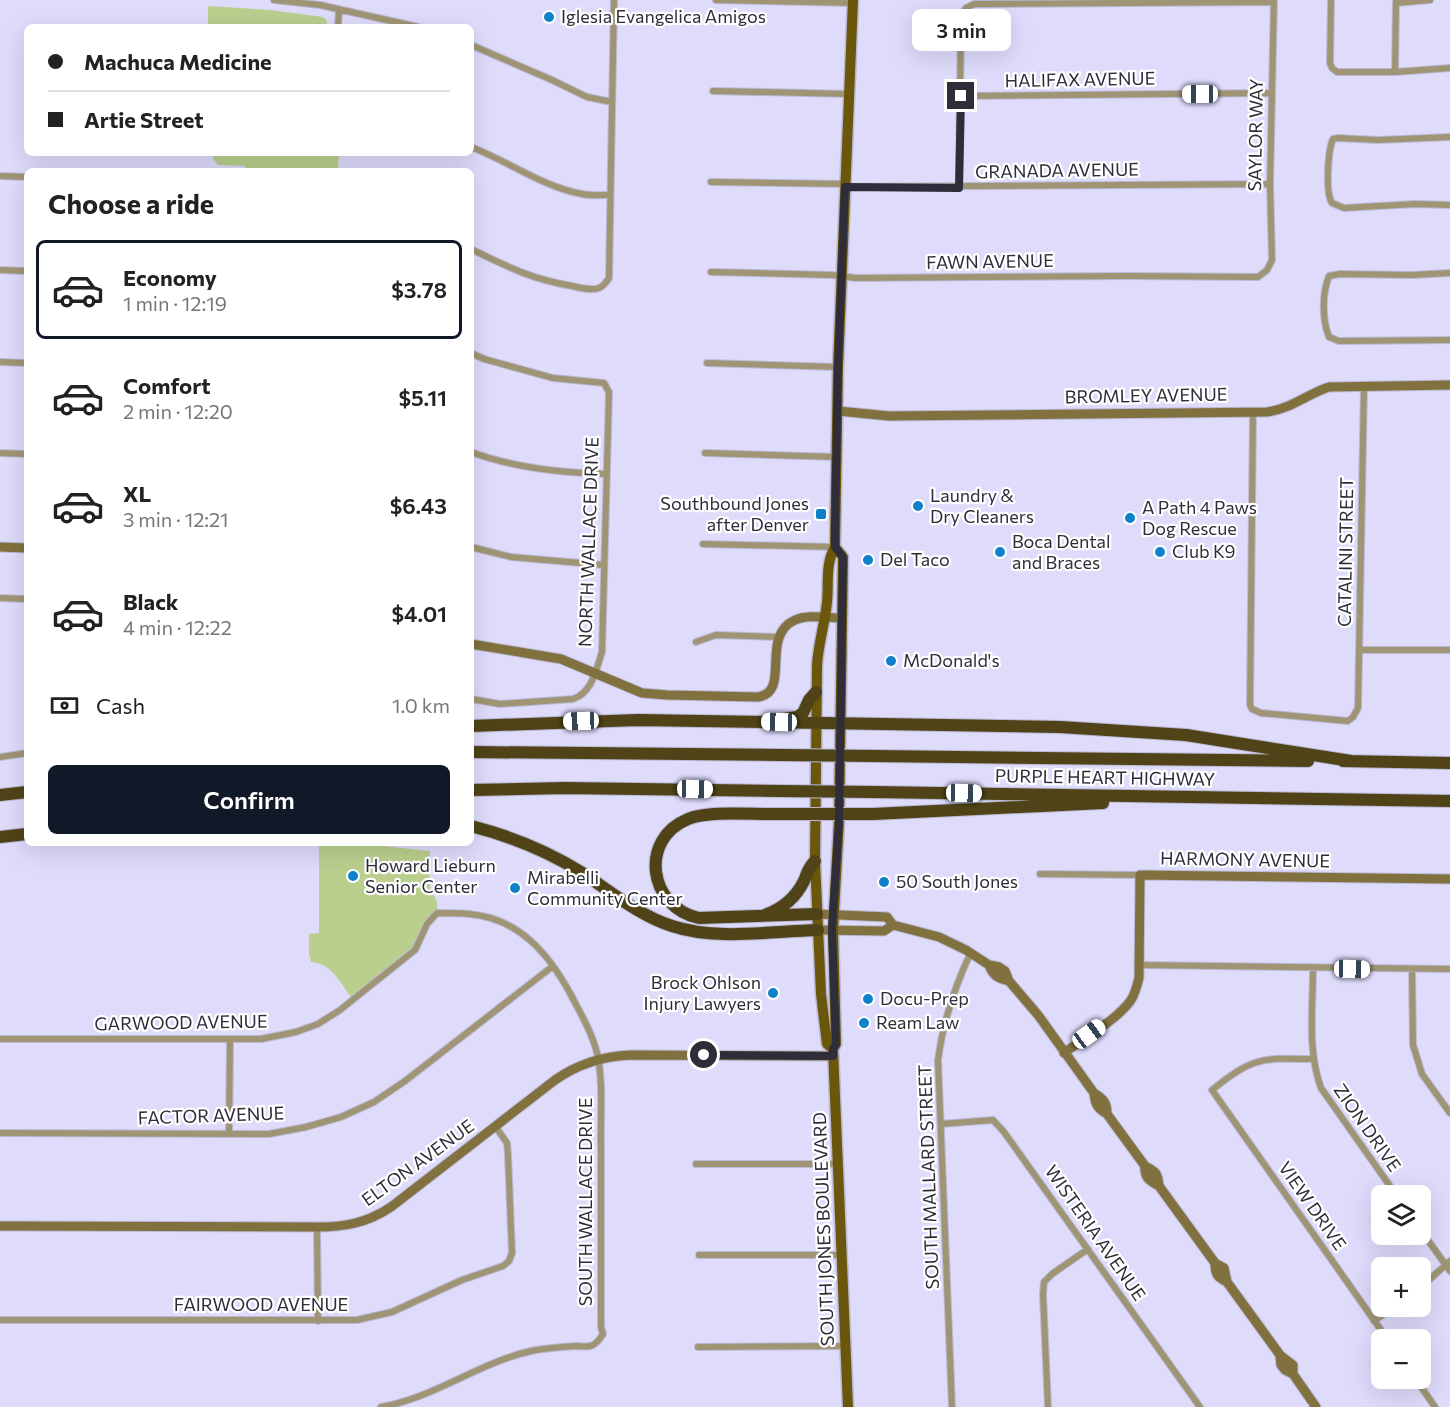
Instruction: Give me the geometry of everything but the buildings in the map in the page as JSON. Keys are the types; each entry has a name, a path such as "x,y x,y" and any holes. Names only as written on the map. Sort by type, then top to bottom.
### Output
{"highway":[{"path":"779,722 803,713 816,692"},
{"path":"474,726 617,720 1060,727 1186,735 1351,761"},
{"name":"PURPLE HEART HIGHWAY","path":"474,752 569,751 1450,763"},
{"name":"PURPLE HEART HIGHWAY","path":"474,790 565,788 1450,801"},
{"path":"0,795 24,792"},
{"path":"817,914 699,918 677,909 666,898 658,883 657,855 670,831 681,822 694,817 710,815 873,814 1261,798"},
{"path":"474,827 503,835 543,851 643,913 672,926 714,934 818,930"},
{"path":"0,837 24,834"},
{"path":"759,917 775,910 792,898 815,861"}],"main road":[{"path":"835,547 838,367 853,2"},
{"name":"SOUTH JONES BOULEVARD","path":"833,1052 827,1044 822,1008 815,861 815,772 818,645 825,618 829,557 835,547 843,557 840,772 832,930 836,1044 833,1052 848,1407"}],"street":[{"path":"274,0 339,9 405,24"},
{"path":"474,251 522,275 543,281 597,289 609,278 614,0"},
{"path":"716,0 853,2"},
{"path":"1331,0 1330,63 1337,72 1395,72 1450,68"},
{"path":"1395,72 1396,2 1430,0"},
{"path":"959,188 961,15 966,8 974,4 1274,1"},
{"name":"SAYLOR WAY","path":"1267,270 1272,260 1270,184 1274,1"},
{"path":"338,24 339,9"},
{"path":"474,46 587,97 612,102"},
{"path":"713,91 849,94"},
{"name":"HALIFAX AVENUE","path":"961,96 1271,93"},
{"path":"1450,137 1333,139 1330,148 1328,196 1332,203 1344,207 1450,205"},
{"path":"474,148 566,190 584,194 610,195"},
{"path":"0,176 24,177"},
{"name":"GRANADA AVENUE","path":"711,182 959,188 1270,184"},
{"path":"0,270 24,271"},
{"name":"FAWN AVENUE","path":"711,272 856,278 1258,277 1267,270"},
{"path":"1450,273 1412,276 1340,274 1329,276 1325,286 1324,325 1329,337 1339,341 1450,340"},
{"name":"NORTH WALLACE DRIVE","path":"474,354 484,359 553,378 604,383 609,392 602,652 595,674 587,690 581,696 573,699 500,704 474,700"},
{"path":"0,362 24,363"},
{"path":"707,363 838,367"},
{"name":"BROMLEY AVENUE","path":"838,411 889,416 1253,412 1282,410 1329,387 1450,385"},
{"name":"CATALINI STREET","path":"1253,412 1249,700 1252,710 1261,713 1348,721 1358,708 1364,386"},
{"path":"0,453 24,454"},
{"path":"474,453 514,464 567,473 606,474"},
{"path":"705,453 837,457"},
{"path":"703,544 835,547"},
{"path":"0,547 24,548"},
{"path":"474,548 511,557 604,565"},
{"path":"0,598 24,599"},
{"path":"474,644 561,659 635,691 650,694 763,696 770,692 774,684 779,637 786,626 795,620 804,618 841,618"},
{"path":"696,642 716,635 779,637"},
{"path":"1360,650 1450,650"},
{"path":"0,757 24,753"},
{"name":"HARMONY AVENUE","path":"1040,874 1450,879"},
{"path":"1064,1053 1120,1012 1131,1000 1139,978 1140,965 1140,875"},
{"name":"SOUTH WALLACE DRIVE","path":"406,1404 504,1359 531,1351 558,1347 589,1347 598,1342 603,1334 601,1327 598,1059 584,1020 545,954 524,935 505,924 484,916 470,914 437,913 427,924"},
{"path":"817,914 887,917 893,925 939,937 971,952 989,964 992,973 998,978 1009,981 1028,1002 1094,1094 1095,1103 1099,1109 1107,1114 1145,1166 1145,1174 1150,1181 1159,1186 1215,1263 1215,1273 1227,1282 1280,1355 1281,1365 1293,1374 1316,1407"},
{"name":"GARWOOD AVENUE","path":"0,1039 230,1040 278,1037 318,1024 340,1010 415,950 427,924"},
{"path":"818,930 884,931 893,925"},
{"name":"SOUTH MALLARD STREET","path":"952,1407 939,1060 941,1034 953,991 971,952"},
{"path":"1140,965 1450,969"},
{"name":"FACTOR AVENUE","path":"0,1133 269,1134 306,1127 340,1117 374,1102 405,1081 553,966"},
{"name":"ZION DRIVE","path":"1312,968 1313,1059 1321,1088 1389,1185"},
{"path":"1412,969 1413,1045 1422,1074 1450,1113"},
{"path":"229,1134 230,1040"},
{"name":"ELTON AVENUE","path":"0,1226 316,1227 354,1225 380,1215 566,1072 598,1059 631,1055 833,1052"},
{"name":"VIEW DRIVE","path":"1313,1059 1268,1059 1249,1064 1212,1090 1380,1329"},
{"name":"WISTERIA AVENUE","path":"941,1124 993,1120 1005,1132 1200,1407"},
{"name":"FAIRWOOD AVENUE","path":"0,1320 318,1321 357,1320 392,1312 462,1280 503,1266 509,1261 512,1253 510,1166 507,1143 495,1126"},
{"path":"696,1164 837,1164"},
{"path":"316,1227 318,1321"},
{"path":"1431,1242 1448,1262 1450,1271"},
{"path":"1048,1407 1044,1282 1088,1249"},
{"path":"699,1255 842,1255"},
{"path":"1431,1278 1448,1262"},
{"path":"1374,1321 1380,1317"},
{"path":"698,1347 845,1346"},
{"path":"1423,1389 1435,1407"},
{"path":"381,1407 406,1404"}],"green space":[{"path":"208,6 270,10 323,17 327,21 326,24 208,24"},
{"path":"213,156 339,156 338,168 245,168 245,166 218,165"},
{"path":"319,846 383,846 430,851 430,888 437,902 437,913 427,924 415,950 353,1000 330,970 311,962 309,934 319,933"}],"place":[{"name":"Iglesia Evangelica Amigos","path":"549,17"},
{"name":"Laundry & Dry Cleaners","path":"918,506"},
{"name":"Southbound Jones after Denver","path":"821,514"},
{"name":"A Path 4 Paws Dog Rescue","path":"1130,518"},
{"name":"Boca Dental and Braces","path":"1000,552"},
{"name":"Club K9","path":"1160,552"},
{"name":"Del Taco","path":"868,560"},
{"name":"McDonald's","path":"891,661"},
{"name":"Howard Lieburn Senior Center","path":"353,876"},
{"name":"50 South Jones","path":"884,882"},
{"name":"Mirabelli Community Center","path":"515,888"},
{"name":"Brock Ohlson Injury Lawyers","path":"773,993"},
{"name":"Docu-Prep","path":"868,999"},
{"name":"Ream Law","path":"864,1023"}],"route":[{"path":"704,1055 833,1056 836,1044 832,930 839,821 843,557 835,547 835,479 845,187 959,188 961,96"}]}
